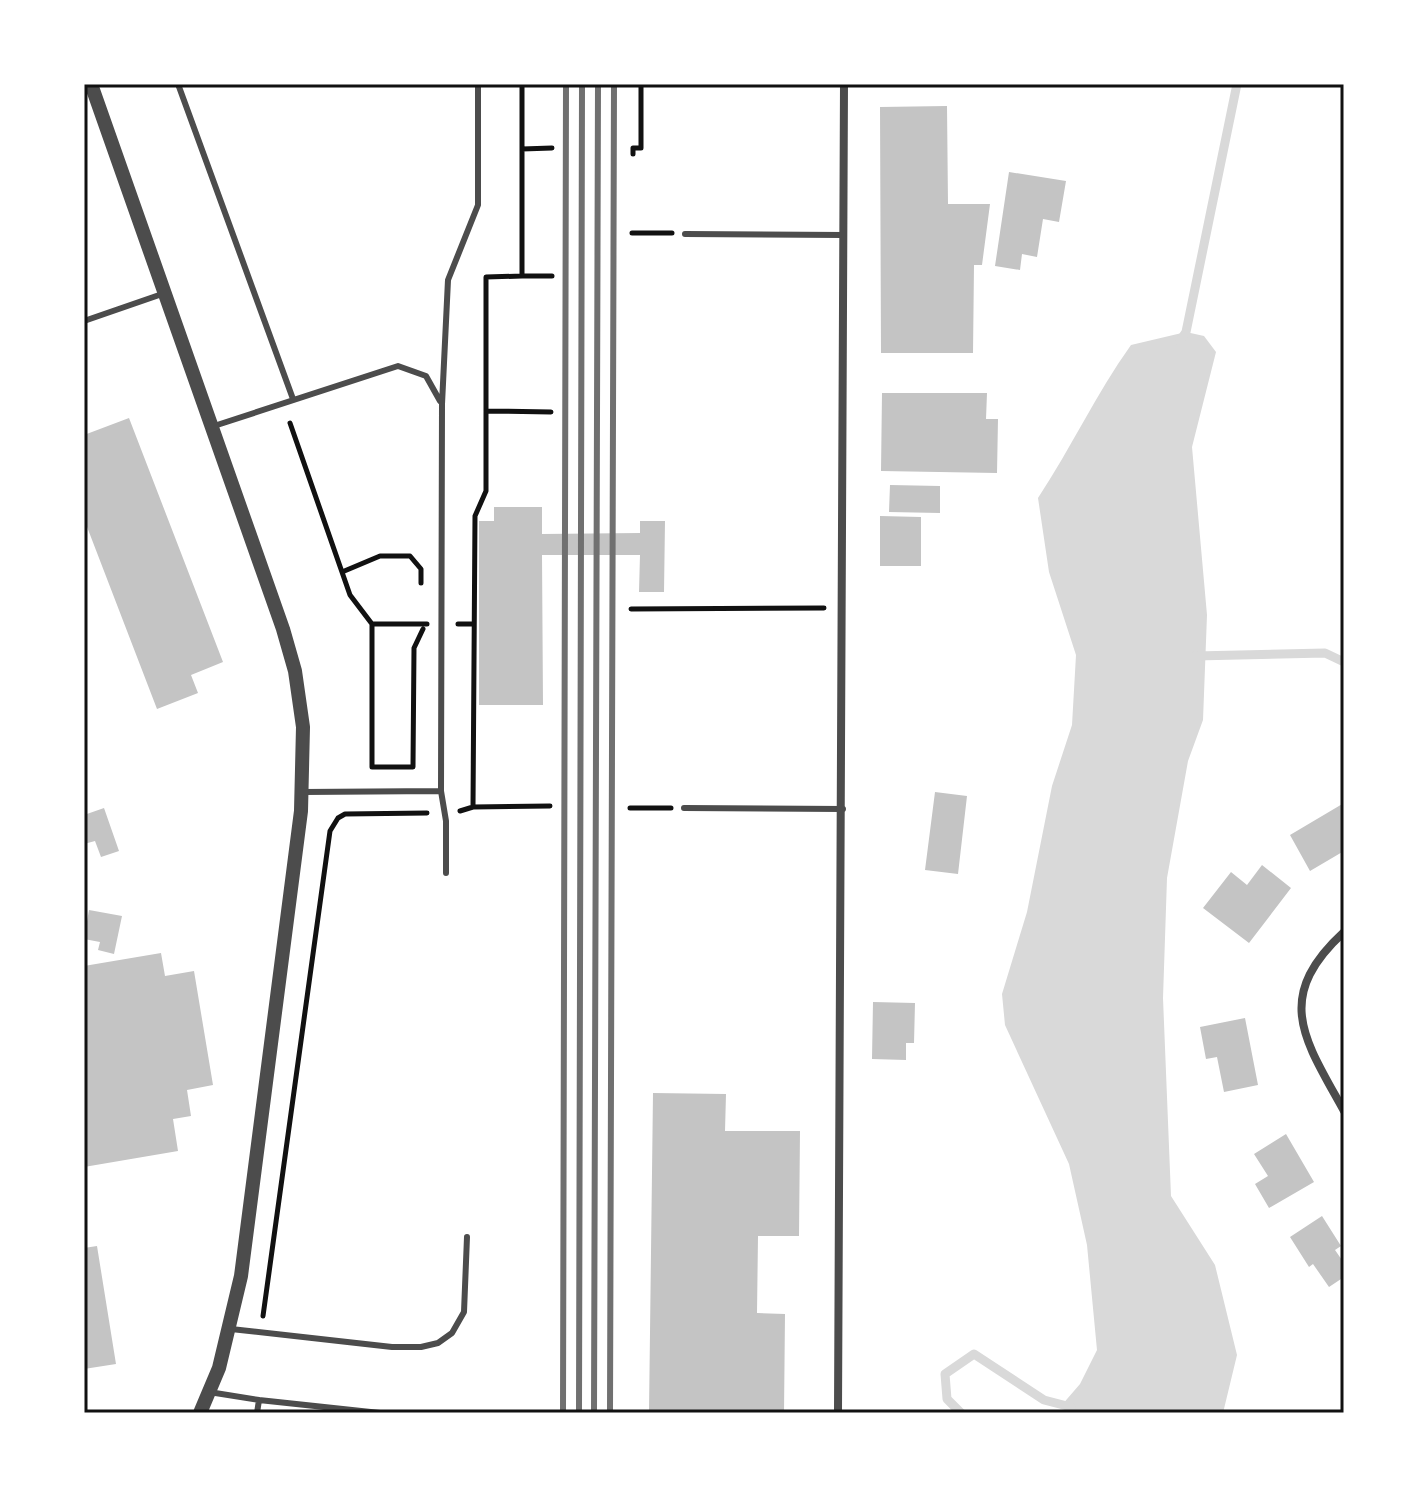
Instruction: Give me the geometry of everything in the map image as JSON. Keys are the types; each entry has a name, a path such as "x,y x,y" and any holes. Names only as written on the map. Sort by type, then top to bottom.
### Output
{"street":[{"path":"91,84 295,671 303,727 303,792 261,1133 231,1329 200,1413"},
{"path":"838,1413 844,84"},
{"path":"1344,932 1311,970 1301,1012 1306,1042 1344,1111"}],"lane":[{"path":"178,84 293,399"},
{"path":"446,873 446,821 441,791 442,404 448,280 478,205 478,84"},
{"path":"685,234 844,235"},
{"path":"84,321 165,293"},
{"path":"212,427 387,368 405,366 426,376 442,404"},
{"path":"303,792 441,791"},
{"path":"684,808 843,809"},
{"path":"231,1329 262,1335 403,1348 438,1343 452,1333 464,1312 467,1237"},
{"path":"209,1392 380,1413"},
{"path":"257,1413 259,1400"}],"path":[{"path":"522,84 522,276"},
{"path":"633,154 633,148 641,148 641,84"},
{"path":"522,149 552,148"},
{"path":"632,233 685,234"},
{"path":"473,807 475,516 486,491 486,277 552,276"},
{"path":"486,411 551,412"},
{"path":"290,423 350,595 372,624 372,767 413,767 414,648 425,624 422,610"},
{"path":"342,572 380,556 410,556 421,569 422,596"},
{"path":"631,609 824,608"},
{"path":"372,624 425,624"},
{"path":"458,624 474,624"},
{"path":"457,813 473,807 550,806"},
{"path":"630,808 684,808"},
{"path":"262,1335 330,831 334,822 345,814 427,813"}],"shaded area":[{"path":"1186,332 1204,336 1216,352 1192,447 1207,615 1203,720 1188,761 1167,878 1163,998 1171,1196 1215,1265 1237,1355 1223,1413 1073,1413 1061,1406 1080,1384 1097,1350 1087,1245 1069,1164 1005,1025 1002,994 1027,912 1052,786 1072,725 1076,655 1049,572 1038,498 1131,345"}],"building":[{"path":"947,106 948,204 990,204 982,265 974,265 973,353 881,353 880,107"},
{"path":"1009,172 1066,181 1059,222 1043,219 1037,257 1022,254 1020,270 995,266"},
{"path":"882,393 987,393 986,419 998,419 997,473 881,471"},
{"path":"129,418 223,662 191,675 198,693 157,709 84,519 84,435"},
{"path":"890,485 940,486 940,513 889,512"},
{"path":"494,507 542,507 542,534 640,533 640,521 665,521 664,592 639,592 640,555 542,555 543,705 479,705 479,521 494,521"},
{"path":"880,516 921,517 921,566 880,566"},
{"path":"935,792 967,796 958,874 925,870"},
{"path":"1344,803 1344,851 1310,871 1290,835"},
{"path":"104,808 119,851 101,857 95,841 84,844 84,815"},
{"path":"1262,865 1291,888 1249,943 1203,908 1231,872 1247,885"},
{"path":"89,910 122,916 114,954 98,950 100,942 84,939"},
{"path":"161,953 165,976 194,971 213,1085 187,1090 191,1116 173,1119 178,1151 84,1167 84,966"},
{"path":"873,1002 915,1003 914,1043 906,1043 906,1060 872,1059"},
{"path":"1245,1018 1258,1085 1224,1092 1217,1057 1206,1059 1200,1027"},
{"path":"653,1093 726,1094 725,1131 800,1131 799,1236 758,1236 757,1313 785,1314 784,1413 649,1413"},
{"path":"1286,1134 1314,1182 1269,1208 1255,1184 1268,1176 1254,1154"},
{"path":"1322,1216 1341,1246 1335,1250 1344,1263 1344,1277 1329,1287 1313,1264 1309,1267 1290,1237"},
{"path":"97,1246 116,1364 84,1369 84,1248"}],"waterway":[{"path":"1180,341 1186,332 1237,84"},
{"path":"1195,656 1325,653 1344,662"},
{"path":"961,1413 947,1399 945,1374 974,1354 1044,1400 1071,1407"}],"railway":[{"path":"563,1413 566,84"},
{"path":"579,1413 582,84"},
{"path":"594,1413 598,84"},
{"path":"610,1413 614,84"}]}
